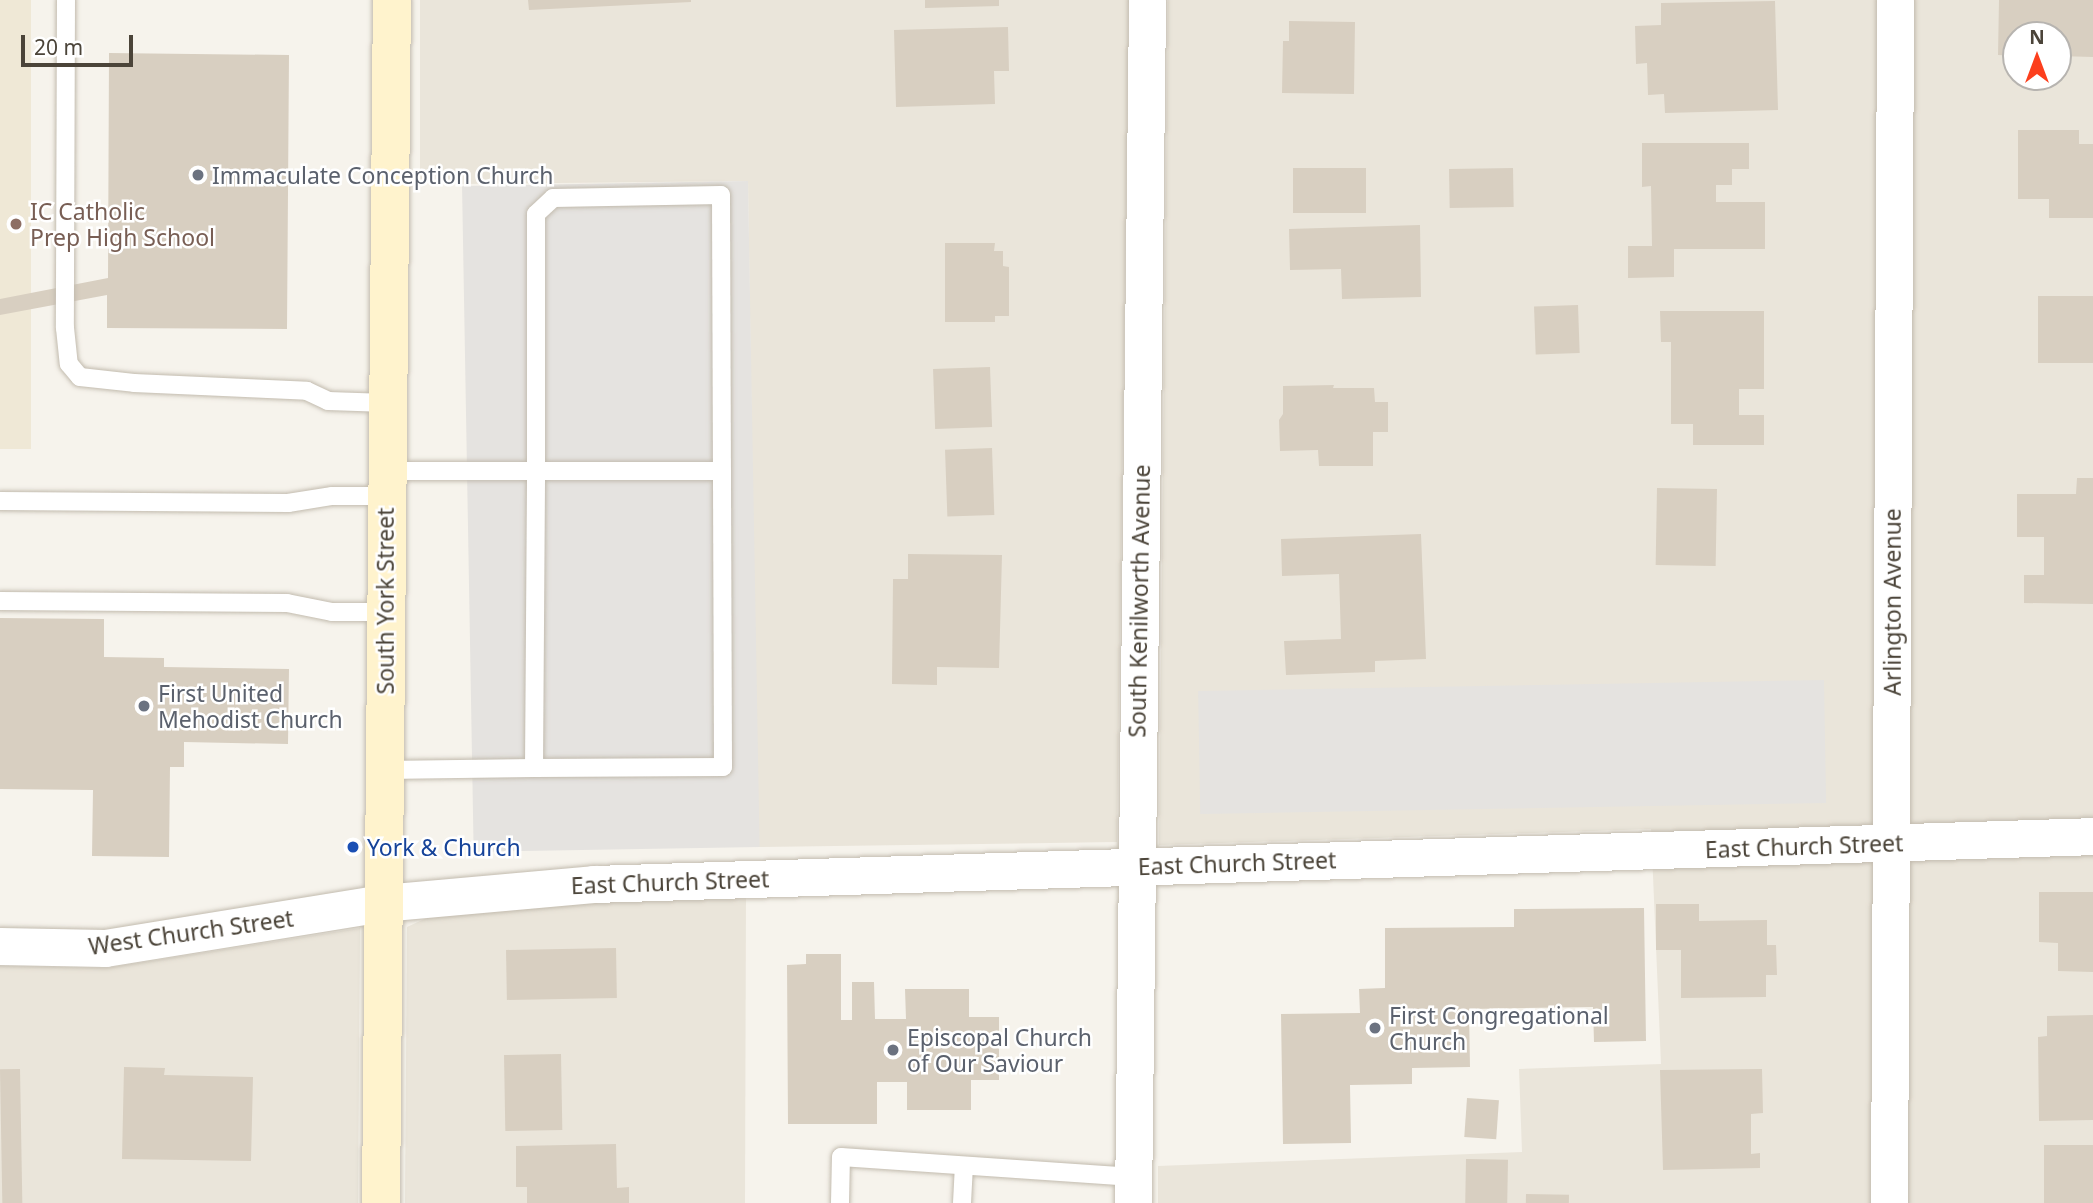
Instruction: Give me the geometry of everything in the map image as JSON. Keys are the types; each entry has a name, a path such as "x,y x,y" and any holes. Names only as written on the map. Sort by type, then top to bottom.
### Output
{"main road":[{"name":"South York Street","path":"381,1203 384,612 392,0"}],"street":[{"name":"South Kenilworth Avenue","path":"1133,1190 1147,0"},
{"name":"Arlington Avenue","path":"1889,1203 1895,0"},
{"name":"East Church Street","path":"382,903 594,884 2093,836"},
{"name":"West Church Street","path":"0,946 105,948 382,903"}],"lane":[{"path":"65,0 65,328 69,363 80,377 134,383 307,391 328,401 387,403"},
{"path":"384,770 723,767 721,195 553,198 536,214 534,768"},
{"path":"0,502 288,503 386,483 536,471 722,471"},
{"path":"0,601 287,603 332,612 384,612"},
{"path":"841,1203 841,1157 964,1167 1133,1190"},
{"path":"962,1203 964,1167"}],"shaded area":[{"name":"IC Catholic Prep High School","path":"0,0 31,0 31,449 0,449"},
{"path":"420,0 1129,0 1117,842 758,847 748,181 462,184 420,181"},
{"path":"1168,0 2093,0 2093,1203 1158,1203 1158,1166 1522,1152 1519,1069 1661,1064 1651,829 1159,845"},
{"path":"748,181 760,847 474,852 462,186"},
{"path":"1824,680 1826,803 1200,814 1198,691"},
{"path":"746,896 745,1203 405,1203 407,927 444,910"},
{"path":"360,928 358,1203 0,1203 0,966 107,968"}],"building":[{"path":"528,0 691,0 691,2 529,10"},
{"path":"925,0 999,0 999,6 925,8"},
{"path":"1999,0 2093,0 2093,57 2072,56 2072,21 2002,21 2002,55 1998,55"},
{"path":"1775,1 1778,110 1665,113 1664,94 1648,95 1647,63 1636,64 1635,26 1661,25 1661,3"},
{"path":"1289,21 1355,22 1354,94 1282,93 1283,41 1289,41"},
{"path":"1008,27 1009,71 994,71 995,104 896,107 894,30"},
{"name":"Immaculate Conception Church","path":"109,53 289,55 287,329 107,328 107,295 0,315 0,299 108,278"},
{"path":"2018,130 2079,130 2079,144 2093,144 2093,218 2049,218 2049,199 2018,199"},
{"path":"1642,143 1749,143 1749,169 1732,169 1732,185 1716,185 1716,202 1765,202 1765,249 1674,249 1674,277 1628,278 1628,246 1652,246 1651,186 1642,187"},
{"path":"1293,168 1366,168 1366,213 1293,213"},
{"path":"1513,168 1514,207 1450,208 1449,169"},
{"path":"1420,225 1421,297 1342,299 1341,269 1290,270 1289,229"},
{"path":"945,243 995,243 994,251 1003,251 1003,266 1009,267 1009,316 995,316 995,322 945,322"},
{"path":"2038,296 2093,296 2093,363 2038,363"},
{"path":"1578,305 1580,353 1536,355 1534,307"},
{"path":"1660,311 1764,311 1764,389 1739,389 1739,415 1764,415 1764,445 1693,445 1693,424 1671,424 1671,342 1661,342"},
{"path":"990,367 992,427 935,429 933,369"},
{"path":"1334,385 1333,388 1374,388 1375,402 1388,402 1388,432 1373,432 1373,466 1319,466 1318,450 1280,451 1279,420 1283,414 1283,386"},
{"path":"992,448 994,515 947,517 945,450"},
{"path":"2077,478 2093,478 2093,604 2024,603 2024,575 2044,575 2044,537 2017,537 2017,494 2076,494"},
{"path":"1657,488 1717,489 1716,566 1656,565"},
{"path":"1421,534 1426,659 1375,661 1375,672 1286,675 1284,641 1341,639 1339,574 1282,576 1281,539"},
{"path":"908,554 1002,555 999,668 937,667 937,685 892,684 893,579 908,579"},
{"name":"First United Mehodist Church","path":"0,618 104,619 104,657 164,658 164,667 289,669 288,744 184,742 184,767 170,767 169,857 92,856 93,790 0,789"},
{"path":"2039,892 2093,892 2093,972 2058,971 2058,943 2039,942"},
{"path":"1656,904 1699,904 1699,921 1767,920 1767,945 1776,945 1777,975 1766,975 1766,997 1681,998 1681,950 1656,950"},
{"name":"First Congregational Church","path":"1644,908 1646,1041 1594,1042 1593,1007 1469,1009 1470,1067 1412,1068 1412,1084 1350,1085 1351,1143 1283,1144 1281,1014 1360,1013 1359,989 1385,988 1385,928 1514,927 1514,909"},
{"path":"616,948 617,998 507,1000 506,950"},
{"name":"Episcopal Church of Our Saviour","path":"806,954 841,954 841,1020 852,1020 852,982 874,982 875,1019 906,1019 905,989 969,989 969,1017 999,1017 999,1080 971,1080 971,1110 907,1110 907,1082 877,1082 877,1124 788,1124 787,965 806,964"},
{"path":"2093,1015 2093,1120 2039,1121 2038,1037 2047,1036 2047,1016"},
{"path":"561,1054 562,1130 505,1131 504,1055"},
{"path":"124,1067 165,1068 164,1075 253,1077 251,1161 122,1159"},
{"path":"0,1069 20,1069 22,1203 2,1203"},
{"path":"1762,1069 1763,1113 1751,1114 1751,1154 1760,1153 1760,1168 1663,1170 1660,1070"},
{"path":"1467,1098 1499,1100 1496,1139 1464,1137"},
{"path":"616,1144 617,1188 629,1187 629,1203 527,1203 527,1187 516,1187 516,1146"},
{"path":"2044,1145 2093,1145 2093,1203 2044,1203"},
{"path":"1466,1159 1508,1160 1507,1203 1465,1203"},
{"path":"1526,1194 1569,1195 1569,1203 1526,1203"}],"place":[{"name":"Immaculate Conception Church","path":"198,175"},
{"name":"IC Catholic Prep High School","path":"16,224"},
{"name":"First United Mehodist Church","path":"144,706"},
{"name":"York & Church","path":"353,847"},
{"name":"First Congregational Church","path":"1375,1028"},
{"name":"Episcopal Church of Our Saviour","path":"893,1050"}]}
